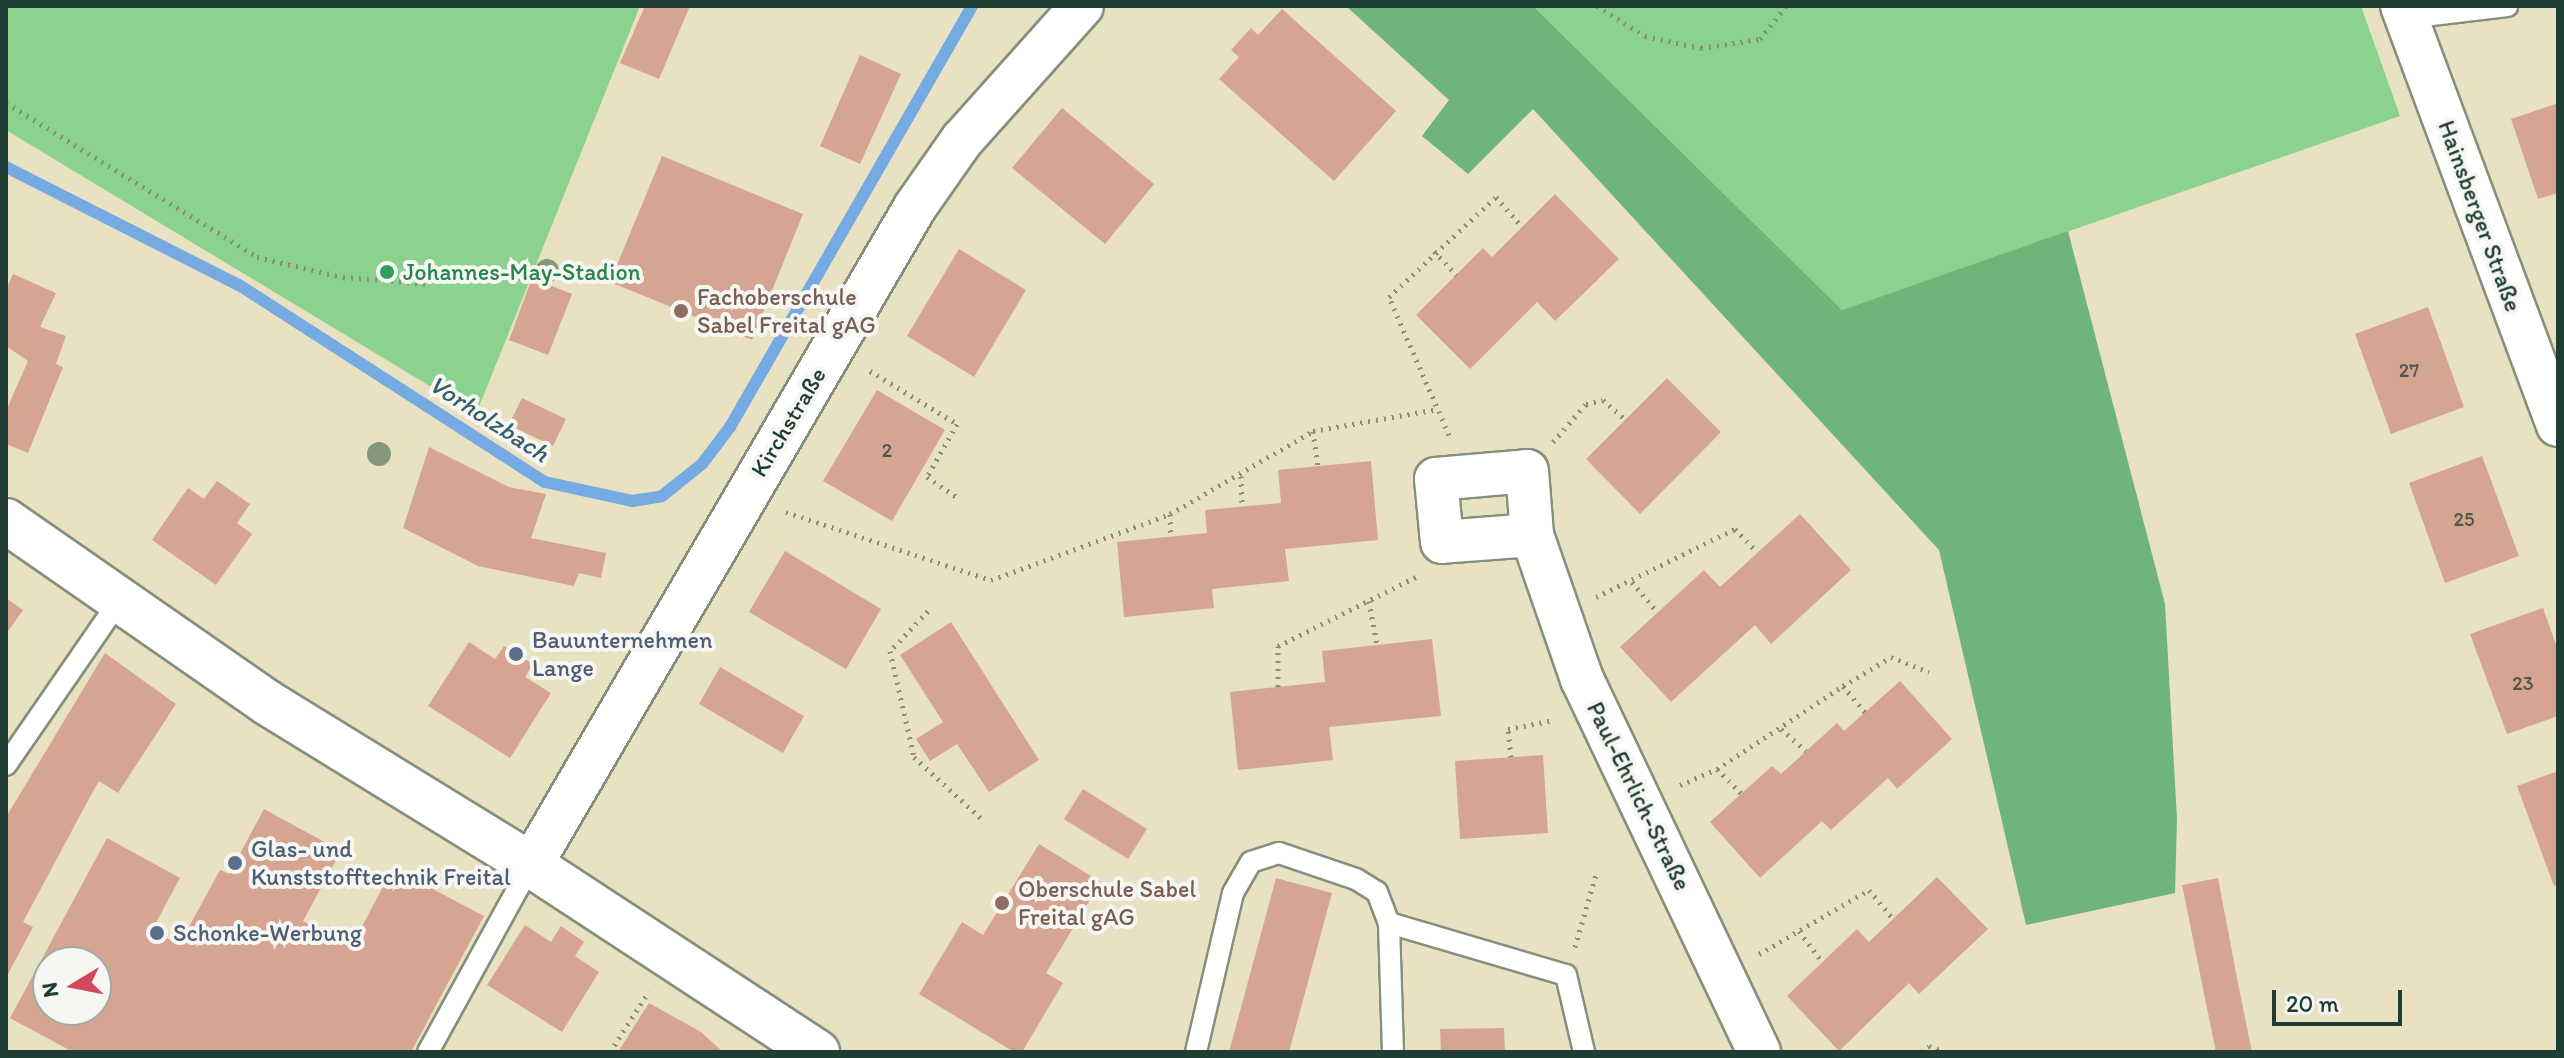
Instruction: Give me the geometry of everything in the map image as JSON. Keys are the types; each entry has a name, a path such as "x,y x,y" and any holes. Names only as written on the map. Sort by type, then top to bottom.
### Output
{"main road":[{"path":"6,521 268,703 531,865 817,1052"}],"street":[{"name":"Kirchstraße","path":"531,865 915,207 962,140 1082,6"},
{"name":"Hainsberger Straße","path":"2404,12 2558,425"},
{"name":"Paul-Ehrlich-Straße","path":"1532,535 1556,613 1759,1052"}],"lane":[{"path":"2404,12 2507,6"},
{"path":"6,765 119,601"},
{"path":"1196,1052 1233,893 1251,862 1279,853 1356,879 1377,892 1389,923 1393,1052"},
{"path":"428,1052 531,865"},
{"path":"1389,923 1566,975 1584,1052"}],"path":[{"path":"1597,6 1645,36 1701,48 1760,39 1786,6"},
{"path":"6,103 257,257 343,277 431,284"},
{"path":"770,506 991,580 1170,514 1241,476 1313,431 1438,409 1389,297 1434,251 1496,197 1522,227"},
{"path":"1434,251 1456,275"},
{"path":"859,363 957,424 927,477 958,498"},
{"path":"1547,448 1586,404 1603,400 1625,419"},
{"path":"1313,431 1318,467"},
{"path":"1241,476 1242,507"},
{"path":"1170,514 1171,537"},
{"path":"1556,613 1632,582 1735,529 1757,552"},
{"path":"1278,687 1278,646 1426,572"},
{"path":"1632,582 1658,613"},
{"path":"1369,601 1377,645"},
{"path":"928,611 890,651 914,757 984,821"},
{"path":"1643,802 1717,769 1891,657 1929,672"},
{"path":"1843,686 1865,712"},
{"path":"1511,757 1508,729 1556,720"},
{"path":"1781,729 1806,751"},
{"path":"1717,769 1741,793"},
{"path":"1566,975 1597,871"},
{"path":"1723,975 1869,890 1893,919"},
{"path":"1799,931 1822,962"},
{"path":"610,1052 649,991"},
{"path":"1922,1052 1929,1046 1945,1052"}],"green space":[{"name":"Johannes-May-Stadion","path":"6,6 640,6 476,414 6,130"},
{"path":"1346,6 1533,6 1842,310 2068,231 2165,604 2177,819 2175,893 2026,925 1939,550 1533,109 1468,174 1422,136 1449,100"},
{"path":"1533,6 2361,6 2400,116 1842,310"}],"building":[{"path":"645,6 690,6 659,79 620,63"},
{"path":"1282,9 1396,111 1334,181 1219,79 1239,57 1231,50 1240,40 1251,28 1258,35"},
{"path":"860,55 901,74 860,164 820,146"},
{"path":"2558,103 2558,193 2538,199 2511,119"},
{"path":"1062,108 1154,184 1105,244 1012,168"},
{"path":"662,156 803,214 752,340 610,282"},
{"path":"1555,194 1619,259 1555,321 1537,302 1470,369 1416,315 1483,248 1492,257"},
{"path":"959,249 1026,290 974,377 907,336"},
{"path":"13,274 56,293 40,327 66,336 56,364 63,367 28,453 6,444 6,411 28,361 6,346 6,290"},
{"path":"532,278 572,294 548,355 509,340"},
{"path":"2428,307 2464,407 2391,434 2355,334"},
{"path":"1667,378 1721,432 1640,514 1586,459"},
{"path":"877,390 945,430 892,521 823,481"},
{"path":"522,398 566,419 553,446 509,425"},
{"path":"429,447 509,487 546,494 531,538 606,553 601,578 579,573 574,586 478,566 403,528"},
{"path":"2482,456 2519,556 2445,583 2409,483"},
{"path":"1371,461 1378,540 1285,549 1289,581 1212,589 1214,608 1124,617 1117,542 1207,533 1205,510 1281,503 1278,470"},
{"path":"217,481 250,504 237,523 252,534 216,585 152,540 188,488 204,499"},
{"path":"1800,514 1851,570 1771,644 1755,625 1671,702 1620,647 1704,570 1720,587"},
{"path":"785,551 881,609 846,669 749,612"},
{"path":"6,598 23,610 6,634"},
{"path":"2543,608 2558,650 2558,716 2507,734 2470,634"},
{"path":"951,622 1039,760 989,792 957,744 930,761 916,739 943,722 900,655"},
{"path":"1432,639 1441,716 1329,727 1333,760 1238,770 1230,692 1325,682 1322,651"},
{"path":"469,642 495,659 504,646 533,664 525,677 551,693 510,758 428,706"},
{"path":"105,653 176,704 118,793 99,781 23,922 33,927 6,978 6,817"},
{"path":"720,667 804,716 783,753 699,704"},
{"path":"1900,681 1952,739 1897,789 1888,778 1831,830 1822,821 1760,878 1710,822 1772,766 1781,774 1837,723 1844,731"},
{"path":"1543,755 1548,833 1460,839 1455,761"},
{"path":"2558,771 2558,885 2554,886 2517,786"},
{"path":"1083,789 1147,829 1128,859 1064,819"},
{"path":"264,809 341,851 303,921 351,947 393,868 484,916 411,1052 73,1052 10,1018 32,977 32,1026 112,1026 112,946 49,946 107,838 180,878 152,930 179,945 220,870 229,874"},
{"path":"1039,844 1101,882 1046,973 1063,983 1022,1052 1014,1052 919,994 962,922 983,935"},
{"path":"1937,877 1988,929 1919,994 1909,983 1839,1051 1787,996 1857,929 1869,942"},
{"path":"1276,878 1332,893 1289,1052 1229,1052"},
{"path":"2218,878 2252,1052 2216,1052 2182,885"},
{"path":"525,925 551,942 561,926 584,942 575,956 599,972 562,1032 487,985"},
{"path":"649,1003 701,1032 723,1052 618,1052"},
{"path":"1504,1028 1505,1052 1441,1052 1440,1029"}],"waterway":[{"name":"Vorholzbach","path":"6,167 239,285 545,482 632,501 662,496 702,464 730,427 972,6"}],"place":[{"name":"Johannes-May-Stadion","path":"387,272"},
{"name":"Fachoberschule Sabel Freital gAG","path":"681,311"},
{"name":"Bauunternehmen Lange","path":"516,654"},
{"name":"Glas- und Kunststofftechnik Freital","path":"235,863"},
{"name":"Oberschule Sabel Freital gAG","path":"1002,903"},
{"name":"Schonke-Werbung","path":"157,933"}]}
